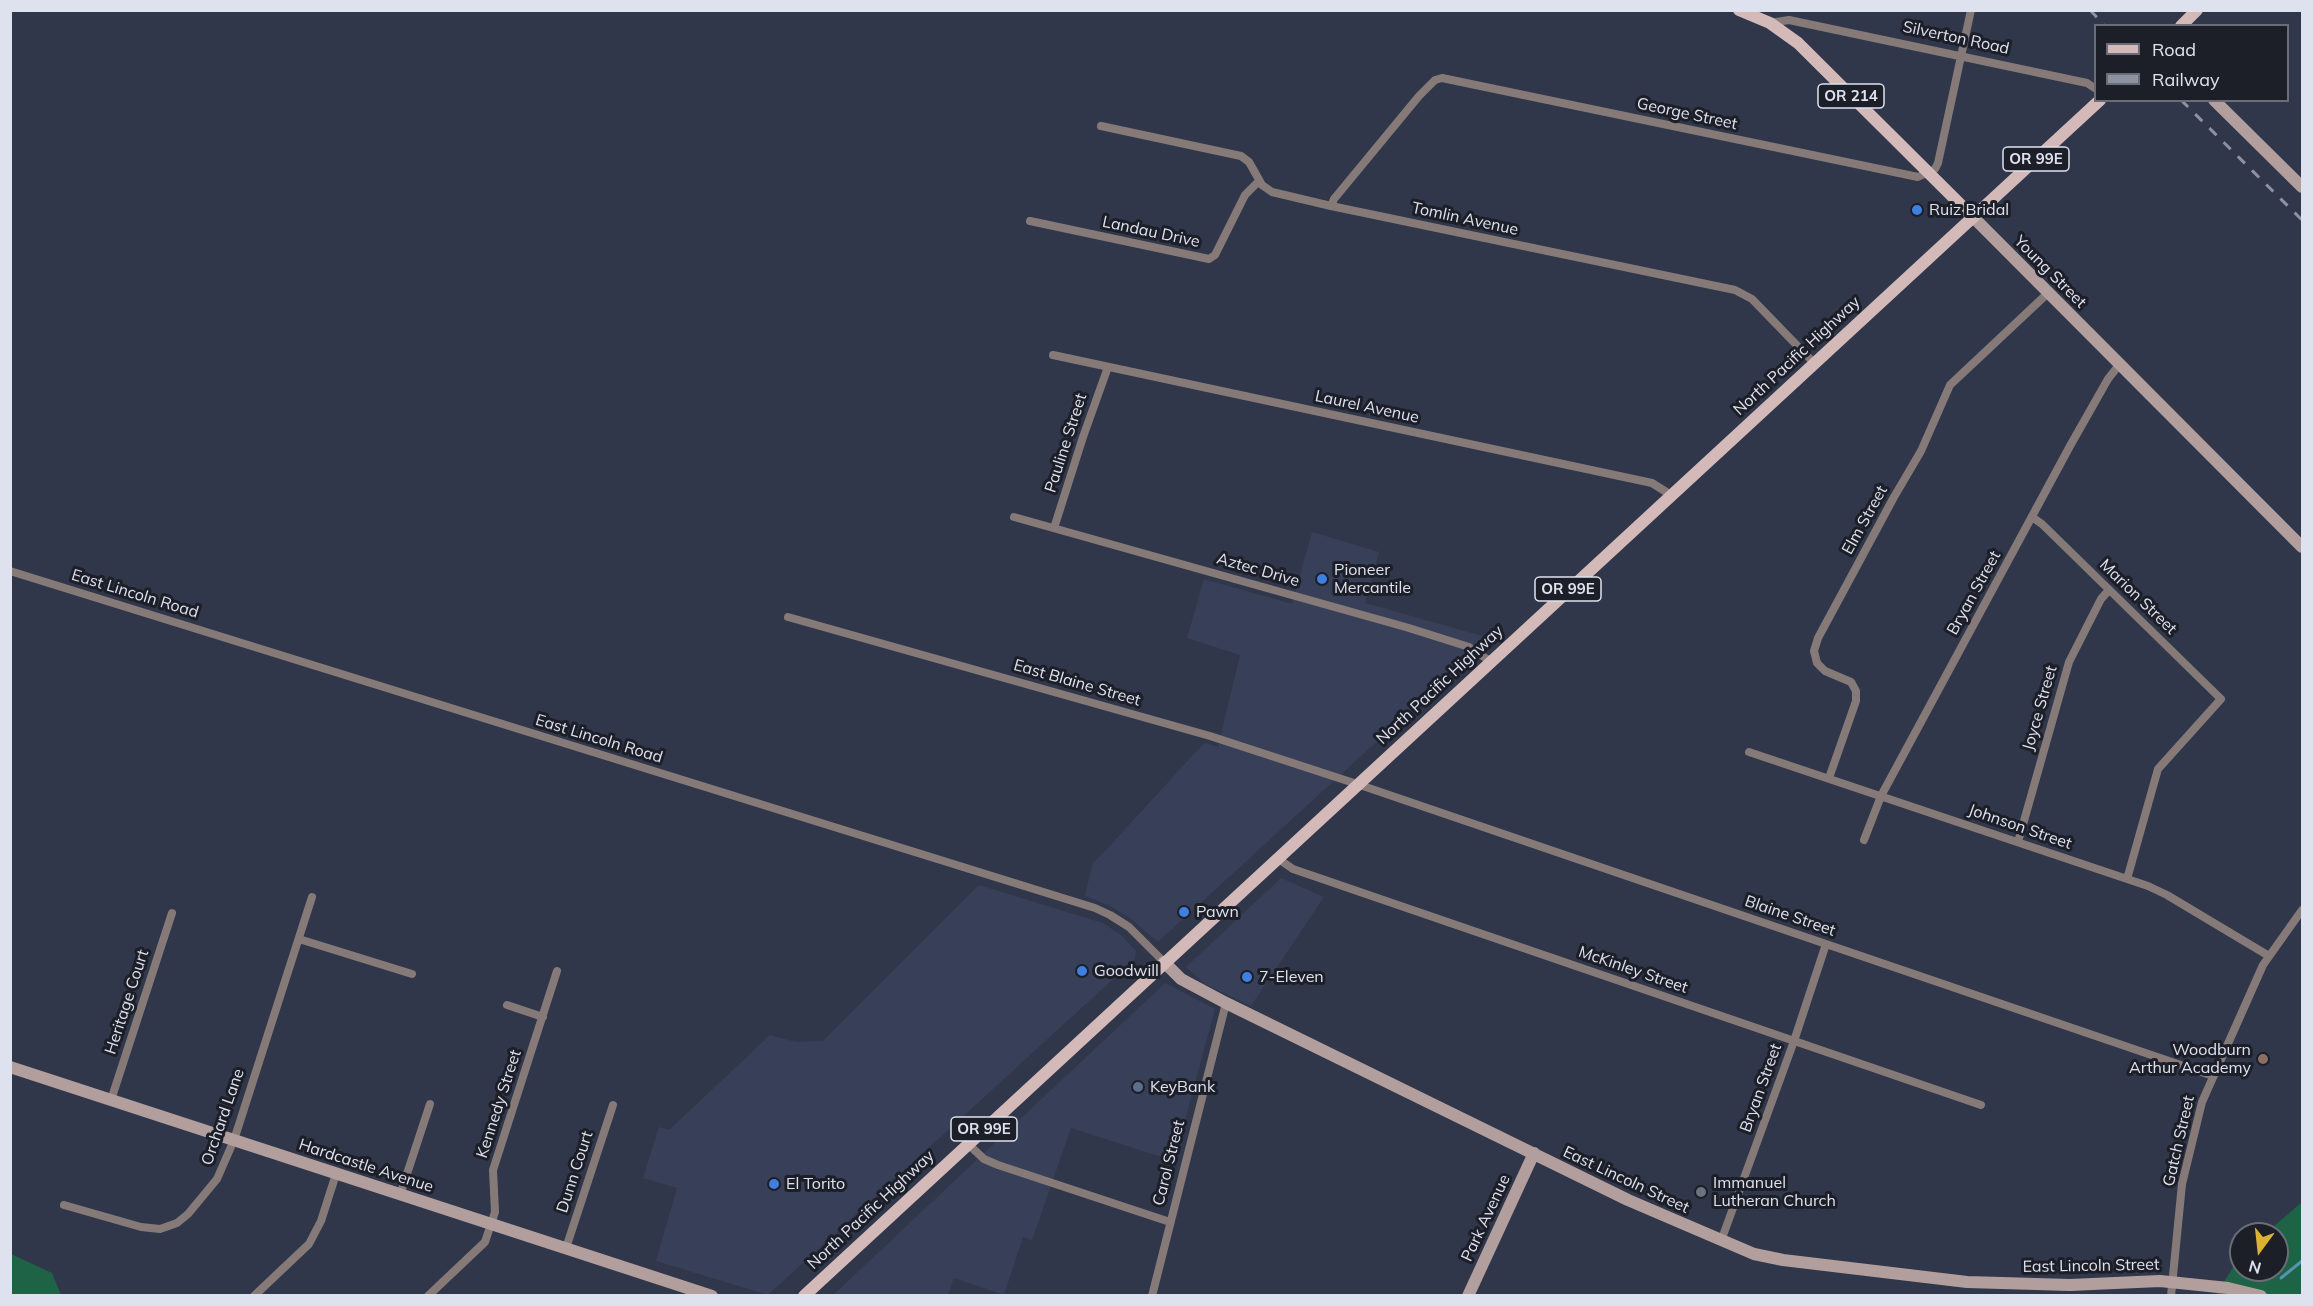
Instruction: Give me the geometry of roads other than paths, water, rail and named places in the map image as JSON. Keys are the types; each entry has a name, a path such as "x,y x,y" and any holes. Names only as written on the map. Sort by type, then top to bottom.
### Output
{"main road":[{"name":"Silverton Road","path":"1739,10 1770,23"},
{"path":"2183,24 2197,10"},
{"name":"Young Street","path":"1770,23 1807,52 1973,217"},
{"name":"North Pacific Highway","path":"804,1296 2098,102"}],"street":[{"path":"1929,173 1938,163 1971,10"},
{"name":"Silverton Road","path":"1770,23 1789,20 2087,83 2094,88"},
{"name":"George Street","path":"1331,206 1334,198 1419,96 1438,79 1446,78 1905,176 1918,177 1929,173"},
{"path":"2216,102 2302,187"},
{"name":"Tomlin Avenue","path":"1101,126 1236,154 1249,162 1259,181 1272,192 1735,290 1752,299 1814,363"},
{"name":"Landau Drive","path":"1030,221 1209,259 1215,255 1245,195 1259,181"},
{"name":"Young Street","path":"1973,217 2302,547"},
{"name":"Elm Street","path":"1829,778 1856,701 1856,691 1851,682 1825,671 1817,663 1814,651 1818,638 1921,451 1950,385 2048,293"},
{"name":"Laurel Avenue","path":"1053,355 1652,483 1671,495"},
{"name":"Bryan Street","path":"1864,840 1881,796 2103,388 2119,365"},
{"name":"Pauline Street","path":"1054,528 1085,429 1108,367"},
{"name":"Marion Street","path":"2032,517 2042,524 2221,699 2157,769 2127,879"},
{"name":"Aztec Drive","path":"1014,518 1409,628 1469,647 1490,661"},
{"name":"East Lincoln Road","path":"10,571 950,862 1110,915 1129,927 1164,962"},
{"name":"Joyce Street","path":"2018,842 2068,662 2101,599 2109,590"},
{"name":"East Blaine Street","path":"788,617 1210,736 1357,784"},
{"name":"Johnson Street","path":"1749,752 2127,879 2167,896 2269,956"},
{"name":"Blaine Street","path":"1357,784 2213,1076"},
{"name":"McKinley Street","path":"1276,858 1293,869 1981,1105"},
{"name":"Orchard Lane","path":"64,1205 141,1227 160,1229 177,1223 188,1214 217,1179 234,1140 312,897"},
{"name":"Gatch Street","path":"2170,1296 2182,1184 2201,1105 2269,956 2302,910"},
{"name":"Heritage Court","path":"111,1100 172,913"},
{"path":"299,939 412,974"},
{"name":"Bryan Street","path":"1721,1241 1794,1041 1826,944"},
{"name":"East Lincoln Street","path":"1164,962 1180,979 1226,1003 1645,1208 1721,1241 1774,1259 1953,1280 2049,1285 2173,1282 2228,1288 2260,1296"},
{"name":"Kennedy Street","path":"428,1296 482,1245 492,1224 495,1198 493,1170 557,971"},
{"name":"Carol Street","path":"1152,1296 1226,1003"},
{"path":"507,1005 543,1017"},
{"name":"Hardcastle Avenue","path":"10,1067 712,1296"},
{"path":"400,1195 430,1104"},
{"name":"Dunn Court","path":"566,1248 613,1105"},
{"path":"968,1144 989,1161 1170,1222"},
{"name":"Park Avenue","path":"1468,1296 1534,1153"},
{"path":"254,1296 309,1244 321,1221 336,1174"}],"waterway":[{"path":"2289,1272 2302,1261"}],"railway":[{"path":"2090,10 2103,24"},
{"path":"2183,102 2302,220"}],"place":[{"name":"Ruiz Bridal","path":"1917,210"},
{"name":"Pioneer Mercantile","path":"1322,579"},
{"name":"Pawn","path":"1184,912"},
{"name":"Goodwill","path":"1082,971"},
{"name":"7-Eleven","path":"1247,977"},
{"name":"Woodburn Arthur Academy","path":"2263,1059"},
{"name":"KeyBank","path":"1138,1087"},
{"name":"El Torito","path":"774,1184"},
{"name":"Immanuel Lutheran Church","path":"1701,1192"}]}
